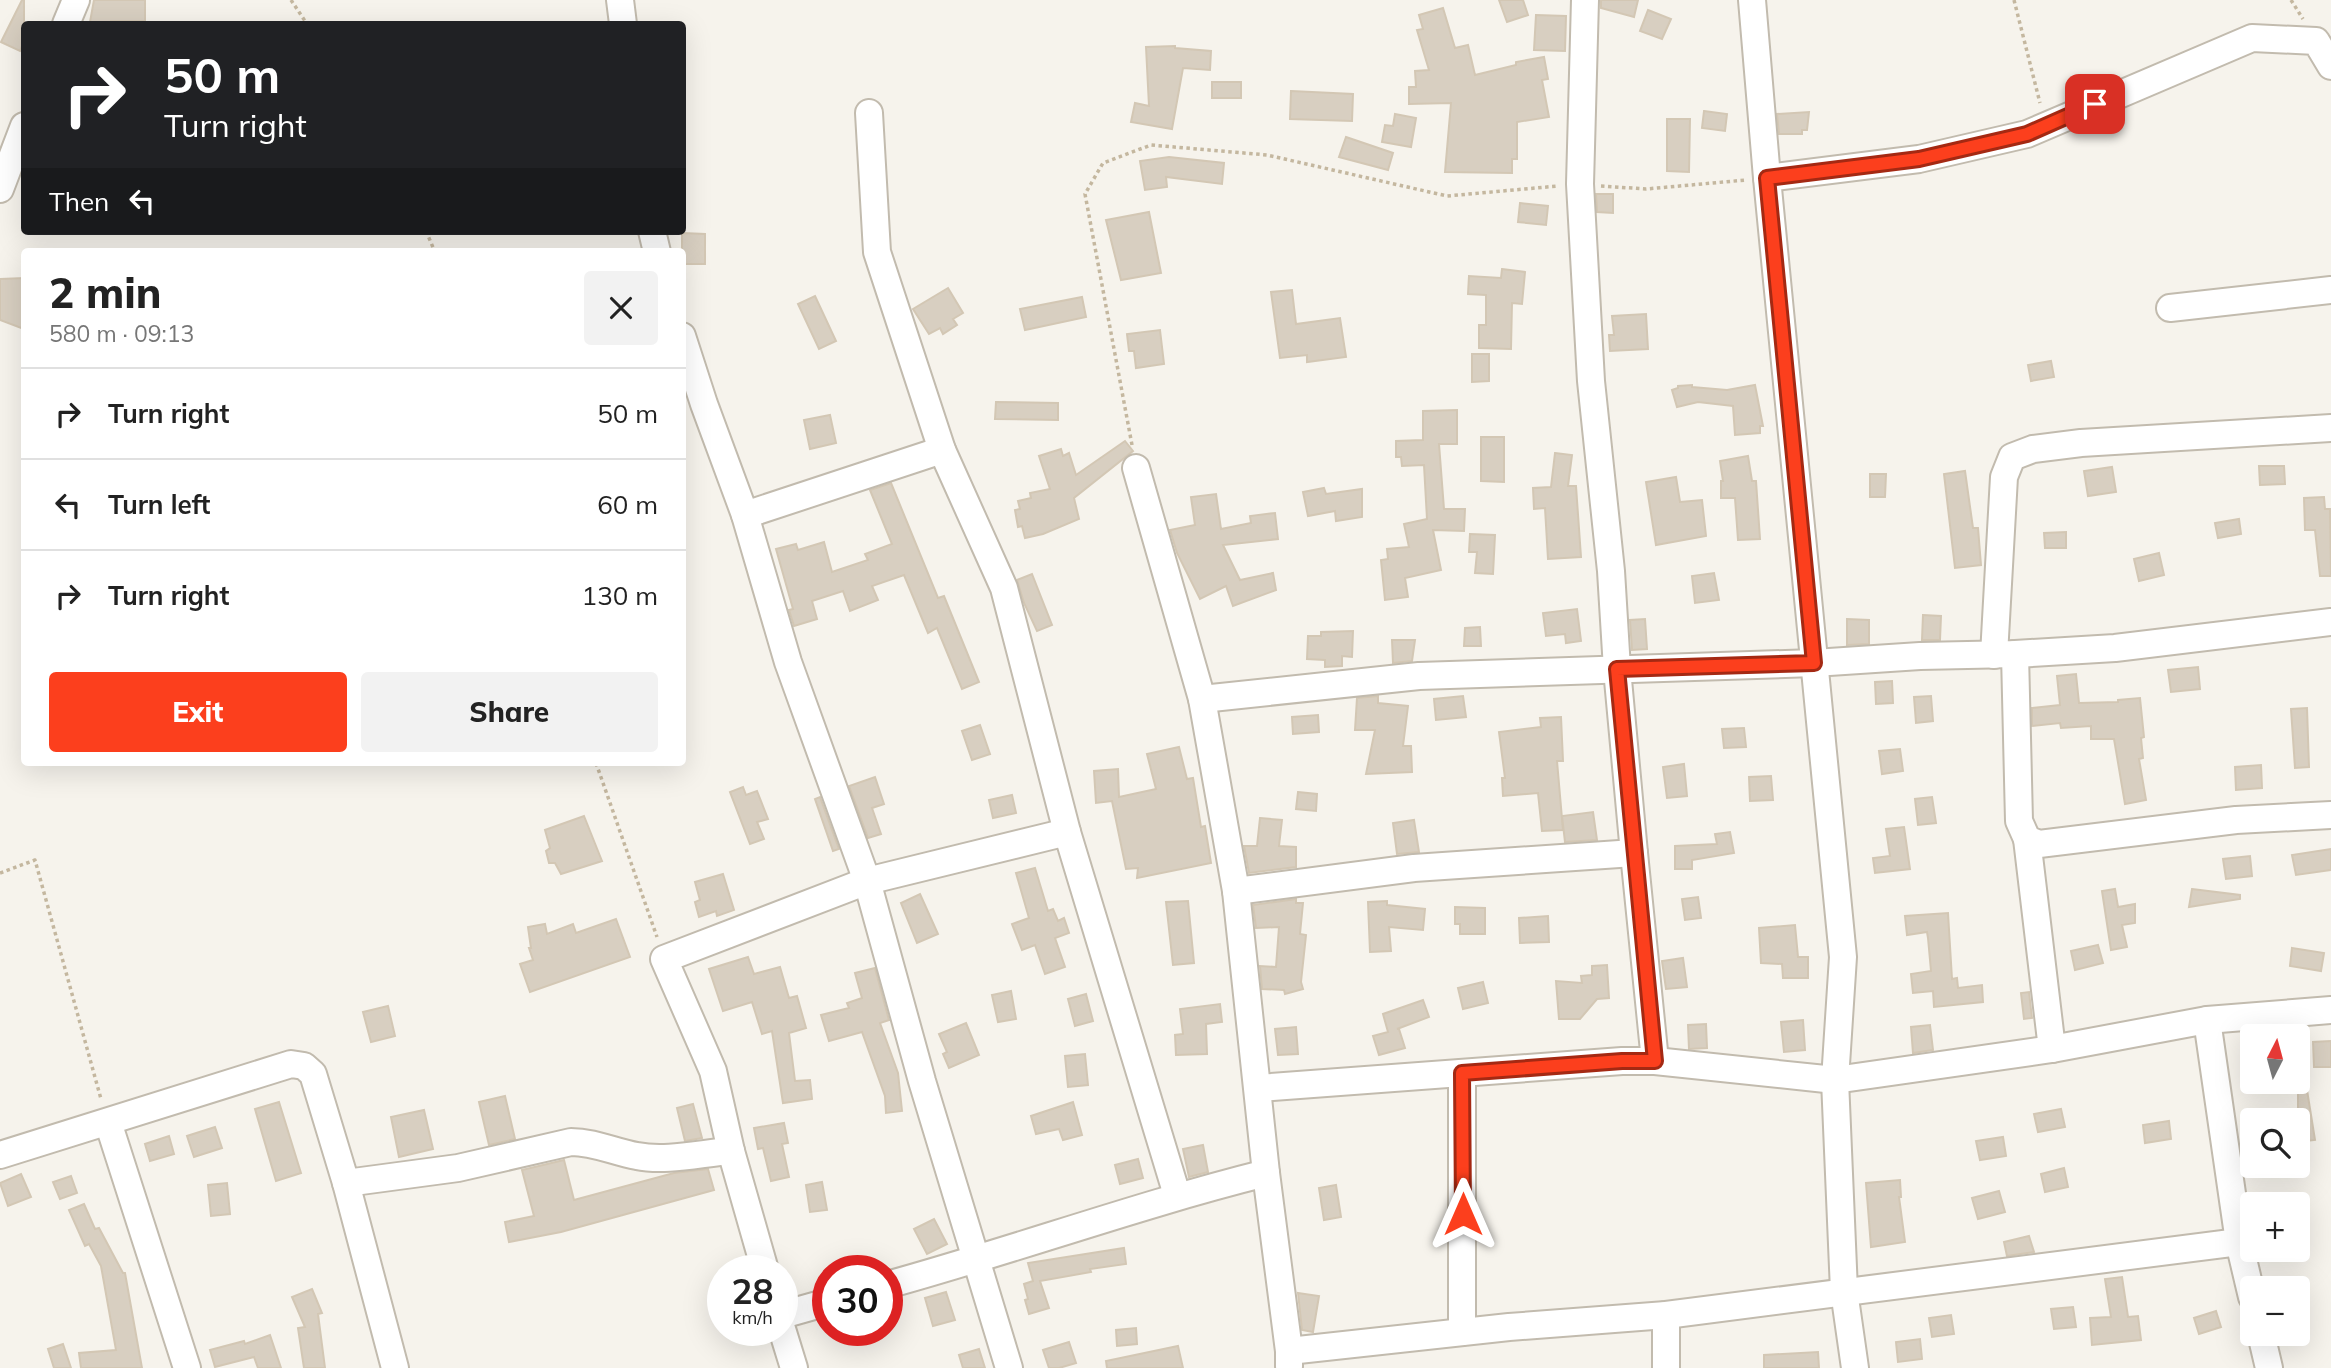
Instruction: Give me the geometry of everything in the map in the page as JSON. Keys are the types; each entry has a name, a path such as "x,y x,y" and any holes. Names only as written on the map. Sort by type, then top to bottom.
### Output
{"street":[{"path":"67,21 76,0"},
{"path":"620,0 623,21"},
{"path":"1585,0 1580,184 1591,381 1610,557 1617,669 1655,1061"},
{"path":"1752,0 1843,957 1835,1080 1844,1291 1855,1368"},
{"path":"1767,178 1919,159 2027,134 2252,38 2316,41 2331,66"},
{"path":"869,113 877,252 942,450 1004,588 1068,832 1177,1195"},
{"path":"10,177 21,137"},
{"path":"2170,308 2331,290"},
{"path":"686,348 744,515 788,662 867,881 922,1081 1009,1368"},
{"path":"2052,1049 2028,839 2019,821 2004,655 2004,477 2012,457 2033,449 2081,443 2331,428"},
{"path":"744,515 942,450"},
{"path":"1136,468 1202,699 1236,891 1289,1359 1462,1332 1666,1315 2239,1242"},
{"path":"1202,699 1419,676 1814,663 2115,648 2331,622"},
{"path":"2028,839 2039,844 2235,820 2331,815"},
{"path":"761,1255 731,1150 713,1071 664,959 867,881 1068,832"},
{"path":"1236,891 1413,868 1634,853"},
{"path":"1258,1088 1622,1061 1655,1061 1835,1080 2052,1049 2207,1020 2331,1010"},
{"path":"2207,1020 2239,1242 2247,1276"},
{"path":"0,1156 291,1064 304,1066 313,1074 395,1368"},
{"path":"1462,1073 1462,1332"},
{"path":"108,1122 187,1368"},
{"path":"345,1183 458,1168 571,1142 587,1142 638,1157 656,1158 731,1150"},
{"path":"903,1281 978,1260 1177,1195 1266,1173"},
{"path":"1666,1315 1666,1368"},
{"path":"787,1346 794,1368"},
{"path":"2264,1346 2269,1368"}],"path":[{"path":"291,0 305,21"},
{"path":"2014,0 2045,125"},
{"path":"1136,468 1085,194 1102,163 1151,145 1267,155 1447,196 1580,184 1646,189 1767,178"},
{"path":"597,766 664,959"},
{"path":"0,873 35,860 108,1122"}],"building":[{"path":"22,0 24,0 20,51 1,42"},
{"path":"94,0 145,0 145,21 90,21"},
{"path":"1499,0 1523,0 1528,15 1507,22"},
{"path":"1601,0 1638,0 1634,17 1601,8"},
{"path":"1443,8 1455,48 1468,45 1475,75 1516,65 1516,62 1544,57 1548,79 1542,80 1549,117 1517,122 1517,159 1512,159 1512,173 1445,172 1451,103 1409,104 1409,87 1416,87 1415,71 1429,70 1417,30 1423,29 1419,15"},
{"path":"1648,10 1671,19 1662,39 1640,31"},
{"path":"1536,15 1566,16 1565,51 1534,50"},
{"path":"1175,46 1211,51 1210,70 1183,68 1172,129 1131,122 1135,103 1149,106 1146,47"},
{"path":"1212,82 1241,82 1241,98 1212,98"},
{"path":"1291,91 1353,94 1352,121 1290,119"},
{"path":"1704,111 1727,114 1725,131 1702,128"},
{"path":"1809,112 1807,130 1802,130 1802,134 1779,134 1777,114"},
{"path":"1395,114 1416,118 1411,147 1382,142 1385,125 1393,126"},
{"path":"1667,119 1690,119 1689,172 1667,171"},
{"path":"1346,137 1393,153 1388,170 1339,157"},
{"path":"1169,157 1224,163 1222,184 1166,177 1167,187 1145,190 1140,161"},
{"path":"1596,194 1613,194 1613,213 1597,212"},
{"path":"1520,203 1548,206 1546,225 1518,222"},
{"path":"1149,212 1161,273 1121,280 1106,220"},
{"path":"705,234 705,264 686,264 686,248 682,248 682,235"},
{"path":"1502,269 1525,272 1522,304 1512,303 1511,349 1479,348 1479,325 1486,325 1486,295 1468,294 1469,276 1501,278"},
{"path":"21,278 21,328 0,320 0,279"},
{"path":"948,288 963,313 953,319 957,325 943,334 940,328 929,334 913,309"},
{"path":"1292,290 1296,324 1340,318 1346,357 1307,362 1307,355 1280,358 1271,292"},
{"path":"815,296 836,341 819,349 798,304"},
{"path":"1082,297 1086,317 1025,330 1020,309"},
{"path":"1646,314 1648,349 1610,351 1609,335 1614,335 1612,316"},
{"path":"1160,330 1164,364 1136,368 1134,351 1129,351 1127,334"},
{"path":"1472,354 1489,354 1489,381 1472,382"},
{"path":"2051,361 2054,377 2031,381 2028,365"},
{"path":"1692,385 1727,390 1755,385 1763,426 1760,426 1760,433 1735,435 1733,406 1698,402 1677,407 1672,390 1678,386"},
{"path":"996,402 1058,403 1058,420 995,419"},
{"path":"1457,410 1457,444 1439,444 1444,509 1465,509 1464,531 1433,530 1441,570 1405,578 1408,597 1385,600 1381,560 1388,559 1387,549 1409,547 1404,524 1427,519 1424,465 1402,466 1401,457 1396,457 1396,441 1423,440 1423,411"},
{"path":"830,415 836,443 810,449 804,420"},
{"path":"1481,437 1504,437 1504,482 1481,481"},
{"path":"1125,441 1133,451 1074,498 1079,519 1043,534 1025,538 1022,526 1018,527 1015,510 1020,509 1018,501 1031,498 1030,493 1050,489 1039,456 1061,449 1063,456 1069,453 1076,475"},
{"path":"1555,453 1572,455 1568,486 1576,486 1581,557 1548,559 1545,508 1534,509 1533,488 1551,487"},
{"path":"1748,456 1752,481 1756,481 1760,539 1738,540 1735,498 1721,498 1723,481 1720,461"},
{"path":"2259,466 2284,466 2285,484 2260,485"},
{"path":"2112,467 2116,492 2088,496 2084,471"},
{"path":"1965,471 1973,528 1978,528 1981,565 1955,568 1944,474"},
{"path":"1870,474 1886,474 1885,497 1870,497"},
{"path":"1676,477 1680,502 1702,500 1706,536 1656,545 1646,482"},
{"path":"891,483 938,598 944,596 979,682 962,689 937,628 928,633 904,575 872,586 878,600 850,611 843,591 812,601 817,619 794,626 789,610 793,609 776,549 796,544 798,550 824,542 832,572 868,560 865,554 892,544 870,490"},
{"path":"1324,488 1326,494 1362,489 1362,517 1336,521 1335,511 1308,516 1303,492"},
{"path":"1216,494 1221,529 1251,523 1250,516 1275,513 1278,539 1223,545 1240,580 1273,573 1276,590 1233,606 1226,586 1200,599 1177,553 1170,530 1195,525 1191,497"},
{"path":"2324,497 2325,509 2330,509 2331,576 2320,576 2315,530 2305,530 2304,498"},
{"path":"2239,519 2241,534 2218,538 2215,523"},
{"path":"2066,532 2066,548 2045,548 2044,533"},
{"path":"1470,534 1495,535 1493,574 1475,573 1477,552 1469,552"},
{"path":"2159,553 2164,575 2139,581 2134,559"},
{"path":"1714,573 1719,600 1695,603 1692,576"},
{"path":"1032,574 1052,625 1037,631 1017,580"},
{"path":"1577,609 1581,641 1566,643 1565,634 1546,636 1543,613"},
{"path":"1923,615 1941,616 1940,640 1922,640"},
{"path":"1645,619 1647,649 1632,650 1630,620"},
{"path":"1847,619 1869,620 1869,644 1847,645"},
{"path":"1480,627 1481,646 1464,646 1465,628"},
{"path":"1353,631 1352,657 1342,656 1342,666 1325,667 1325,660 1307,659 1308,636 1321,636 1321,632"},
{"path":"1392,640 1415,640 1412,661 1393,663"},
{"path":"2198,667 2200,689 2171,692 2168,670"},
{"path":"2076,674 2079,703 2118,702 2140,698 2144,737 2141,738 2143,758 2139,759 2146,800 2125,804 2114,739 2091,739 2091,726 2061,728 2060,723 2032,726 2032,708 2060,705 2057,676"},
{"path":"1892,681 1893,703 1876,704 1875,682"},
{"path":"1378,696 1378,703 1408,706 1403,746 1411,746 1412,772 1366,774 1375,730 1355,730 1357,698"},
{"path":"1463,696 1466,717 1436,720 1434,699"},
{"path":"1931,696 1933,721 1916,723 1914,697"},
{"path":"2307,708 2309,767 2295,768 2291,709"},
{"path":"1318,715 1319,732 1293,734 1292,717"},
{"path":"1561,717 1563,761 1557,761 1563,830 1542,831 1538,793 1503,796 1502,778 1505,778 1499,732 1541,727 1540,718"},
{"path":"980,725 990,754 972,760 962,731"},
{"path":"1744,728 1746,747 1724,748 1722,729"},
{"path":"1179,747 1187,779 1193,778 1201,827 1205,826 1211,863 1137,878 1138,868 1126,869 1112,801 1096,803 1094,771 1118,769 1119,797 1156,789 1147,754"},
{"path":"1900,749 1903,771 1882,774 1879,751"},
{"path":"1684,764 1687,796 1667,798 1663,767"},
{"path":"2261,765 2262,788 2236,790 2235,767"},
{"path":"1771,776 1773,800 1750,801 1749,777"},
{"path":"875,777 884,804 872,808 881,834 868,838 849,786"},
{"path":"743,787 746,795 757,791 768,819 757,822 764,839 750,844 730,792"},
{"path":"1298,792 1317,794 1316,811 1296,809"},
{"path":"1012,795 1016,813 993,818 989,800"},
{"path":"820,797 839,849 833,851 815,799"},
{"path":"1932,797 1936,823 1918,825 1915,799"},
{"path":"1593,812 1597,840 1565,842 1562,816"},
{"path":"584,816 602,861 561,874 555,863 549,863 546,851 550,848 545,830"},
{"path":"1260,818 1282,820 1279,846 1296,847 1296,867 1249,873 1244,846 1257,846"},
{"path":"1414,820 1419,852 1397,854 1393,823"},
{"path":"1904,827 1910,869 1875,873 1873,858 1890,856 1886,829"},
{"path":"1730,832 1734,853 1692,860 1692,869 1675,869 1675,846 1717,844 1715,834"},
{"path":"2331,849 2331,870 2296,875 2292,855"},
{"path":"2250,856 2252,876 2226,879 2223,859"},
{"path":"1035,868 1048,911 1053,909 1058,921 1064,918 1069,933 1055,938 1065,967 1045,974 1035,945 1022,950 1012,924 1029,918 1016,873"},
{"path":"723,874 734,910 717,916 716,911 699,917 695,902 700,900 695,882"},
{"path":"2115,889 2118,907 2135,904 2135,923 2122,925 2127,947 2111,950 2102,891"},
{"path":"2192,889 2240,895 2240,899 2189,907"},
{"path":"920,894 938,934 917,943 901,903"},
{"path":"1698,897 1701,918 1685,920 1682,899"},
{"path":"1296,899 1296,903 1303,903 1300,934 1306,935 1301,982 1303,989 1285,994 1284,990 1262,989 1260,966 1276,967 1279,927 1256,928 1253,905"},
{"path":"1188,901 1194,963 1173,965 1166,902"},
{"path":"1387,901 1387,905 1425,909 1423,930 1389,927 1391,951 1370,952 1368,902"},
{"path":"1455,907 1485,908 1485,934 1460,934 1460,924 1455,924"},
{"path":"1948,913 1952,979 1957,978 1958,988 1982,985 1983,1002 1934,1007 1933,991 1913,993 1911,974 1931,971 1928,938 1927,932 1907,935 1905,916"},
{"path":"1548,916 1549,942 1520,943 1519,918"},
{"path":"616,919 630,957 530,992 520,964 533,960 529,948 528,927 545,924 547,934 573,924 576,933"},
{"path":"1795,925 1798,957 1808,957 1808,978 1783,978 1782,964 1761,963 1759,928"},
{"path":"2098,945 2103,963 2075,970 2071,951"},
{"path":"2292,948 2324,953 2321,971 2290,966"},
{"path":"748,957 754,974 780,967 789,998 797,996 806,1028 789,1033 795,1081 810,1080 812,1099 783,1103 772,1031 762,1034 752,1002 723,1011 709,969"},
{"path":"1683,958 1687,987 1666,989 1662,961"},
{"path":"1607,965 1609,998 1597,999 1580,1019 1559,1019 1556,981 1582,983 1581,976 1592,975 1592,966"},
{"path":"875,968 889,1020 880,1023 898,1073 902,1111 886,1113 885,1096 862,1032 829,1041 821,1015 849,1008 847,1003 862,998 855,973"},
{"path":"1483,982 1488,1003 1463,1009 1458,988"},
{"path":"1011,991 1016,1019 998,1022 992,995"},
{"path":"2029,992 2032,1018 2024,1019 2021,993"},
{"path":"1086,994 1093,1021 1075,1026 1068,999"},
{"path":"1423,1000 1429,1017 1397,1029 1405,1048 1379,1055 1373,1036 1388,1032 1383,1014"},
{"path":"1220,1004 1222,1022 1206,1024 1207,1054 1176,1055 1175,1035 1183,1034 1180,1009"},
{"path":"388,1006 395,1036 371,1042 363,1012"},
{"path":"1803,1020 1805,1050 1784,1052 1781,1022"},
{"path":"966,1023 979,1055 949,1068 943,1054 947,1052 939,1034"},
{"path":"1706,1024 1707,1048 1689,1049 1688,1025"},
{"path":"1930,1025 1933,1050 1913,1053 1911,1027"},
{"path":"1296,1027 1298,1054 1278,1055 1275,1029"},
{"path":"2331,1041 2331,1067 2314,1067 2313,1042"},
{"path":"1085,1054 1088,1085 1068,1087 1065,1056"},
{"path":"2298,1094 2308,1094 2310,1108 2298,1108"},
{"path":"505,1096 515,1139 489,1145 479,1102"},
{"path":"279,1102 301,1173 276,1181 255,1109"},
{"path":"1073,1102 1082,1135 1063,1140 1059,1129 1036,1134 1031,1116"},
{"path":"693,1104 702,1138 685,1141 677,1108"},
{"path":"2061,1109 2065,1127 2038,1132 2034,1114"},
{"path":"2310,1109 2315,1140 2310,1141"},
{"path":"424,1110 433,1149 399,1157 391,1117"},
{"path":"2169,1121 2171,1139 2145,1143 2143,1125"},
{"path":"784,1123 788,1143 782,1144 789,1177 771,1181 763,1148 758,1149 754,1128"},
{"path":"215,1127 222,1148 194,1157 187,1136"},
{"path":"169,1136 174,1154 150,1161 145,1144"},
{"path":"2003,1137 2006,1156 1980,1160 1976,1141"},
{"path":"1203,1145 1208,1172 1189,1177 1183,1149"},
{"path":"1138,1159 1143,1178 1120,1184 1115,1165"},
{"path":"564,1160 574,1200 674,1173 708,1169 714,1190 561,1232 509,1242 505,1222 534,1216 522,1170"},
{"path":"2064,1168 2068,1187 2045,1192 2041,1174"},
{"path":"21,1174 31,1197 8,1206 0,1183"},
{"path":"71,1176 77,1193 60,1199 53,1182"},
{"path":"1900,1180 1899,1197 1905,1242 1871,1247 1866,1183"},
{"path":"822,1182 827,1210 810,1212 806,1185"},
{"path":"227,1183 230,1214 211,1216 208,1185"},
{"path":"1336,1185 1341,1217 1324,1220 1319,1188"},
{"path":"1999,1191 2005,1212 1978,1219 1972,1198"},
{"path":"84,1204 95,1229 99,1228 125,1273 142,1368 81,1368 79,1353 116,1350 101,1266 89,1244 85,1246 69,1210"},
{"path":"934,1219 947,1244 927,1254 914,1229"},
{"path":"2029,1236 2034,1252 2007,1256 2004,1242"},
{"path":"1124,1248 1126,1264 1040,1281 1049,1308 1029,1314 1024,1284 1033,1281 1028,1263"},
{"path":"2122,1277 2128,1317 2138,1316 2141,1340 2092,1345 2090,1318 2111,1317 2105,1279"},
{"path":"312,1289 322,1313 318,1314 325,1368 304,1368 298,1328 305,1327 292,1297"},
{"path":"946,1292 955,1320 933,1326 925,1298"},
{"path":"1298,1293 1319,1296 1313,1332 1302,1330"},
{"path":"2073,1307 2076,1327 2054,1329 2051,1309"},
{"path":"2216,1311 2221,1327 2199,1334 2194,1318"},
{"path":"1951,1315 1954,1334 1932,1337 1929,1318"},
{"path":"1136,1328 1137,1344 1117,1346 1116,1330"},
{"path":"270,1335 281,1368 258,1368 254,1357 215,1367 210,1350 244,1341 245,1344"},
{"path":"1920,1339 1922,1359 1898,1362 1896,1342"},
{"path":"1069,1342 1076,1363 1049,1368 1043,1350"},
{"path":"63,1344 71,1368 54,1368 48,1349"},
{"path":"1178,1346 1183,1368 1107,1368 1106,1361"},
{"path":"979,1349 985,1368 963,1368 959,1355"},
{"path":"1818,1352 1819,1368 1764,1368 1764,1355"}],"route":[{"path":"1463,1214 1462,1073 1655,1061 1617,669 1814,663 1796,455 1767,178 1919,159 2027,134 2095,104"}]}
